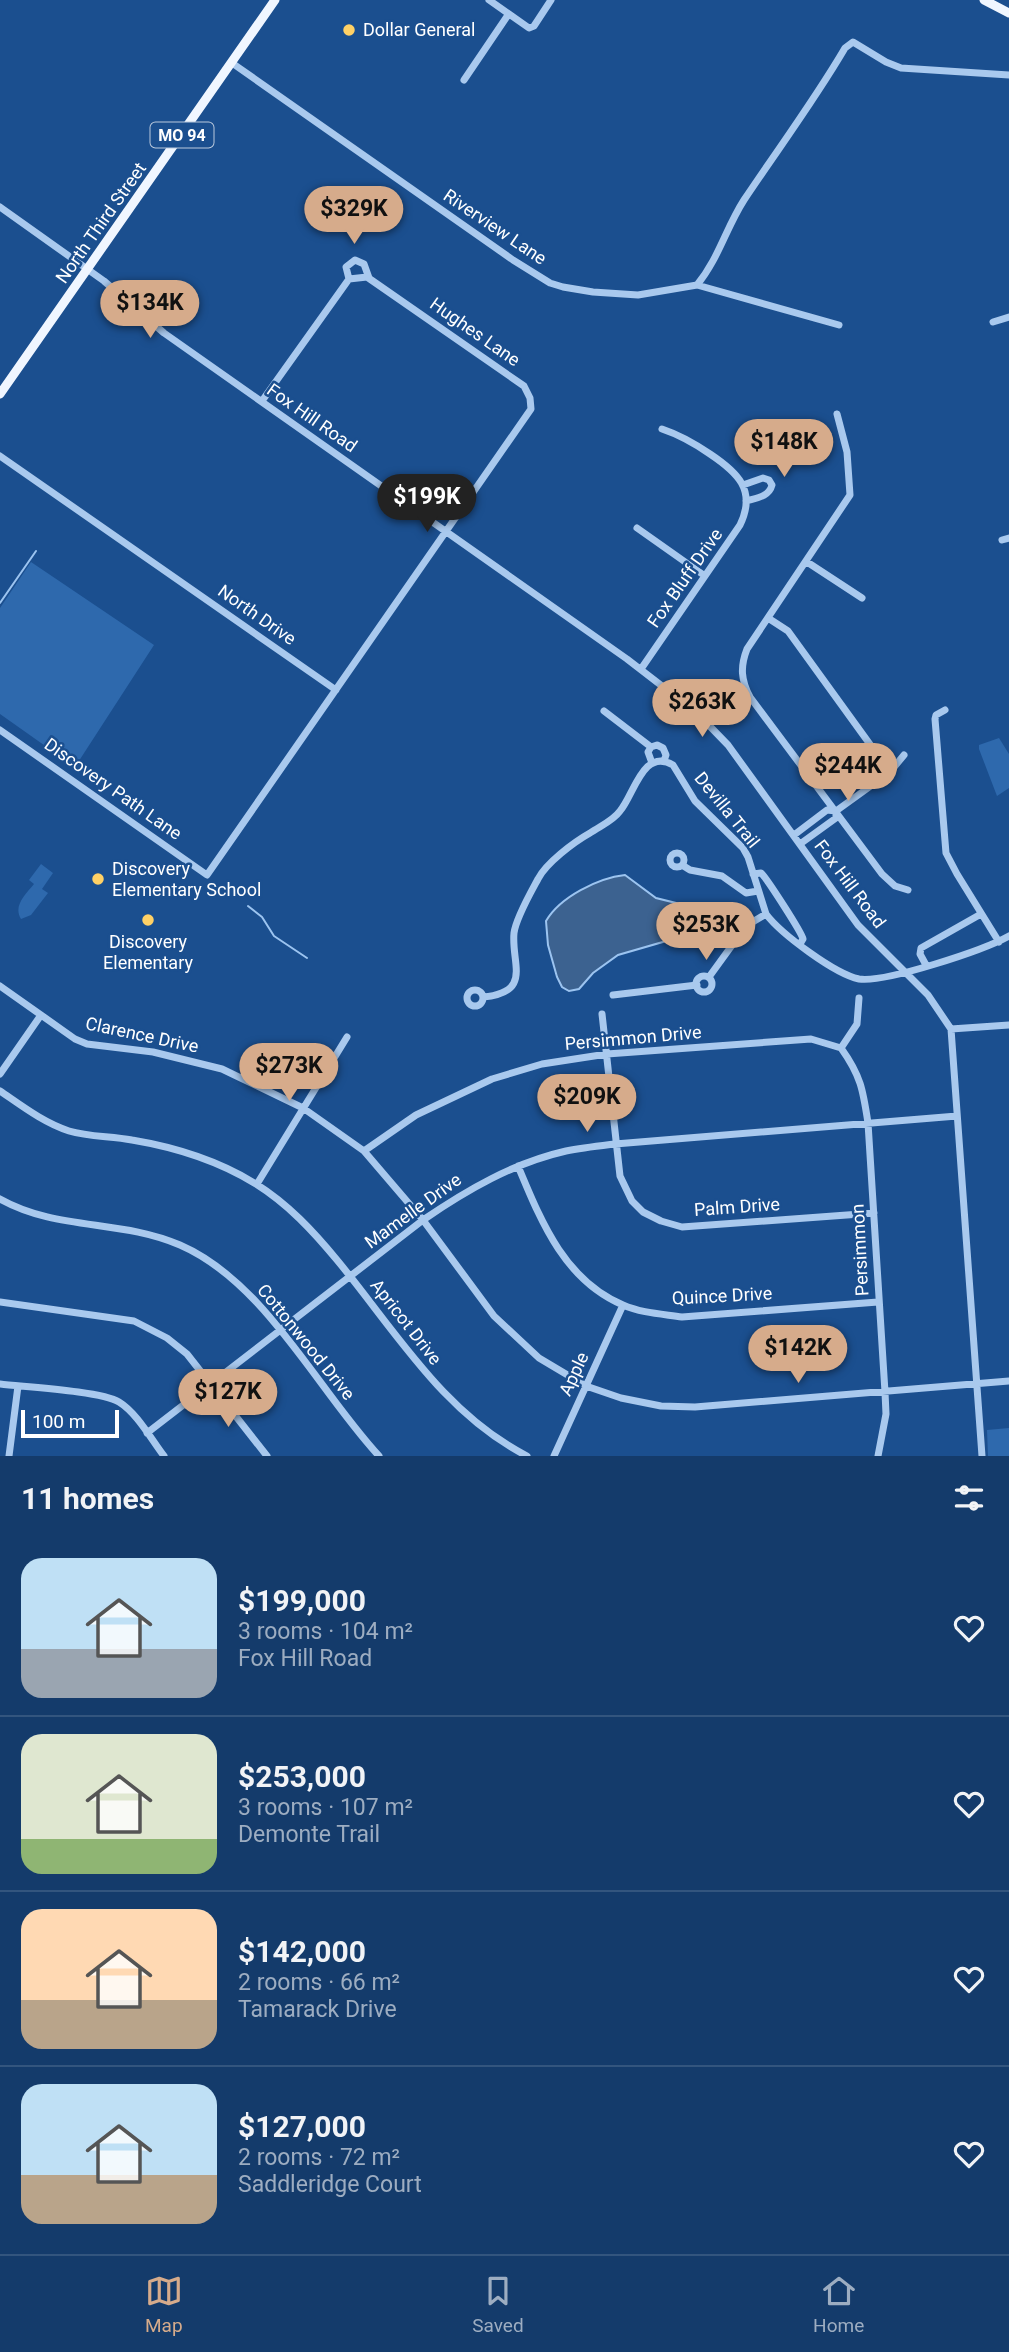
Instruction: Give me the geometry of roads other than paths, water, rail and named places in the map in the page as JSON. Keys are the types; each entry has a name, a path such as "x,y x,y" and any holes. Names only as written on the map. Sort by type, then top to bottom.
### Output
{"main road":[{"name":"North Third Street","path":"0,394 275,0"},
{"path":"987,1 1009,13"}],"street":[{"path":"489,0 529,27 534,26 551,0"},
{"path":"464,80 508,15"},
{"path":"697,285 710,268 742,203 798,124 845,48 853,42 901,68 1009,75"},
{"name":"Riverview Lane","path":"232,63 491,245 550,283 593,292 638,295 697,285 839,325"},
{"name":"Fox Hill Road","path":"0,207 88,269 164,333 641,669 696,713 727,745 858,925 928,995 951,1029"},
{"name":"Hughes Lane","path":"262,401 349,279 346,267 355,260 364,264 369,278 524,386 530,398 531,409 447,531"},
{"path":"349,279 360,276 369,278"},
{"path":"993,322 1009,317"},
{"path":"837,414 847,452 850,495 747,649 742,662 745,688 882,874 895,886 908,890"},
{"path":"662,429 684,436 733,470 743,485 746,501 764,495 770,491 772,485 769,480 763,478 743,485"},
{"name":"North Drive","path":"0,456 335,690"},
{"name":"Fox Bluff Drive","path":"641,669 740,525 746,501"},
{"path":"636,528 705,576"},
{"path":"335,690 447,531"},
{"path":"807,562 862,598"},
{"path":"768,618 788,631 890,772"},
{"name":"Discovery Path Lane","path":"0,730 207,875 335,690"},
{"path":"944,710 936,715 935,719 944,844 951,863 999,942"},
{"path":"604,711 651,747"},
{"path":"483,997 502,993 515,979 518,966 514,931 540,875 575,841 617,815 643,771 652,763 664,761 666,755 663,748 657,745 648,751 652,763"},
{"path":"794,835 827,810 836,811 890,772 904,755"},
{"name":"Devilla Trail","path":"664,761 673,765 695,802 743,848 766,915 783,933 851,977 871,980 904,972 999,942 1009,936"},
{"path":"800,844 836,818 836,811"},
{"path":"682,864 690,870 722,876 746,893 758,891"},
{"name":"Devilla Trail","path":"753,874 761,873 766,878 801,933 803,939 800,944"},
{"path":"926,965 920,954 921,948 981,914"},
{"path":"709,977 746,926 766,915"},
{"path":"701,976 709,977 712,984 709,990 701,991 697,980 701,976"},
{"path":"613,995 697,985"},
{"name":"Clarence Drive","path":"0,986 75,1039 87,1044 153,1052 222,1069 303,1108 364,1151 423,1220 494,1316 539,1358 586,1386 621,1398 661,1406 695,1407 1009,1381"},
{"path":"841,1048 857,1024 859,998"},
{"name":"Palm Drive","path":"601,1014 620,1176 632,1201 643,1212 682,1227 874,1213"},
{"path":"0,1074 41,1015"},
{"path":"982,1456 951,1029 1009,1025"},
{"path":"257,1184 346,1037"},
{"name":"Persimmon Drive","path":"364,1151 416,1115 492,1079 542,1063 607,1054 811,1039 841,1048"},
{"name":"Persimmon","path":"841,1048 863,1087 868,1124 886,1414 878,1456"},
{"name":"Apricot Drive","path":"0,1091 51,1124 69,1131 130,1139 172,1149 215,1164 257,1184 306,1223 410,1353 456,1405 485,1430 527,1456"},
{"name":"Mamelle Drive","path":"147,1433 423,1220 466,1190 518,1166 566,1151 615,1144 957,1116"},
{"name":"Quince Drive","path":"518,1166 542,1224 556,1248 585,1280 623,1305 682,1317 878,1301"},
{"name":"Cottonwood Drive","path":"0,1199 37,1215 138,1230 181,1245 213,1264 240,1285 280,1331 358,1433 379,1456"},
{"path":"0,1302 83,1312 143,1324 187,1354 267,1456"},
{"name":"Apple","path":"554,1456 623,1305"},
{"path":"0,1384 116,1400 127,1408 164,1456"},
{"path":"9,1456 18,1386"}],"waterway":[{"path":"0,603 36,551"},
{"path":"248,906 262,917 274,936 307,958"}],"place":[{"name":"Dollar General","path":"349,30"},
{"name":"Discovery Elementary School","path":"98,879"},
{"name":"Discovery Elementary","path":"148,920"}]}
